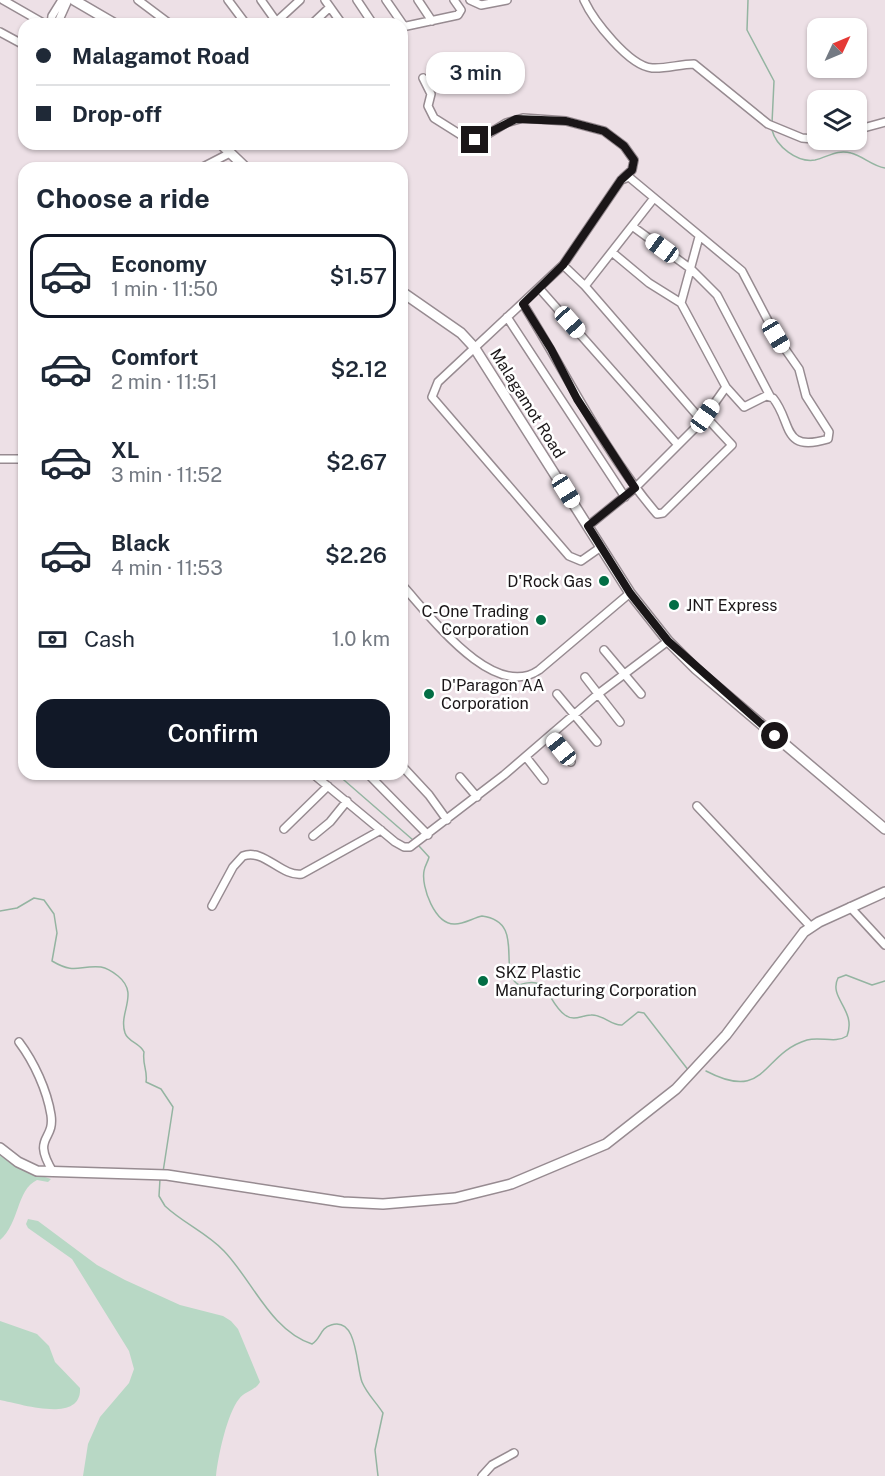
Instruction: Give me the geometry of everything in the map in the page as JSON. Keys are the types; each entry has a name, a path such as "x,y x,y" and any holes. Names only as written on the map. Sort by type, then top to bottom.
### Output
{"street":[{"path":"3,0 34,18"},
{"path":"52,18 62,0"},
{"path":"58,18 65,10 68,0"},
{"path":"74,0 105,18"},
{"path":"138,0 162,18"},
{"path":"228,0 242,18"},
{"path":"262,0 274,18"},
{"path":"282,18 300,0"},
{"path":"325,0 338,18"},
{"path":"357,0 370,18"},
{"path":"386,0 397,18"},
{"path":"418,0 432,21"},
{"path":"408,26 459,14 461,10 454,0"},
{"path":"470,0 482,5 507,0"},
{"path":"584,0 606,32 642,64 653,68 694,64 768,124 807,138"},
{"path":"318,18 330,7"},
{"path":"0,32 18,42"},
{"path":"423,78 431,94 428,106 434,118 463,137 480,139 506,123 523,118 594,126 614,138 634,160 632,170 623,178 563,265 438,381 432,397 569,556 581,561 601,547"},
{"path":"867,127 885,122"},
{"path":"227,150 240,162"},
{"path":"213,162 230,153"},
{"path":"623,178 633,179 699,237 735,264 746,276 776,336 799,369 806,396 829,432 830,438 807,442 795,440 788,432 776,401 770,396 723,304 710,287 691,269 632,226"},
{"path":"585,286 654,198"},
{"path":"681,303 699,237"},
{"path":"613,253 649,283 681,303 726,387 744,406 770,396"},
{"path":"523,304 551,349 577,399 635,488 657,514 661,515 732,446 563,265"},
{"path":"539,288 678,445"},
{"name":"Malagamot Road","path":"408,296 461,333 474,346 630,593 668,641 696,669 885,829"},
{"path":"507,317 625,496"},
{"path":"588,526 635,488 678,445 704,418 726,387"},
{"path":"0,459 18,459"},
{"path":"408,591 471,657 501,674 516,677 526,676 539,670 630,593"},
{"path":"320,780 381,830 408,848 477,797 598,694 668,641"},
{"path":"604,650 641,694"},
{"path":"585,677 620,722"},
{"path":"557,694 597,742"},
{"path":"550,736 572,762"},
{"path":"526,757 544,780"},
{"path":"408,772 429,795 447,820"},
{"path":"460,777 477,797"},
{"path":"374,780 428,835"},
{"path":"284,829 328,786"},
{"path":"312,836 330,822 347,801"},
{"path":"697,806 811,927"},
{"path":"212,906 233,867 243,856 259,856 290,873 302,874 381,830"},
{"path":"0,1148 29,1168 53,1172 167,1175 344,1202 383,1204 455,1198 511,1184 606,1144 676,1089 726,1035 789,948 811,927 885,892"},
{"path":"850,907 885,945"},
{"path":"20,1042 35,1066 51,1114 50,1127 42,1145 43,1153 53,1172"},
{"path":"482,1476 492,1465 513,1453"}],"green space":[{"path":"0,1153 21,1169 51,1179 48,1182 37,1180 30,1185 21,1199 11,1225 0,1240"},
{"path":"28,1219 38,1221 97,1265 125,1280 180,1305 223,1316 238,1329 260,1382 241,1396 235,1406 224,1436 216,1476 83,1476 88,1444 100,1417 129,1383 134,1369 129,1351 72,1259 28,1228 26,1224"},
{"path":"0,1321 37,1334 49,1346 55,1362 80,1388 78,1399 71,1406 49,1409 0,1400"}],"waterway":[{"path":"748,0 747,30 774,81 772,123"},
{"path":"772,130 778,142 788,152 801,159 815,160 846,152 885,168"},
{"path":"344,780 413,840"},
{"path":"419,846 429,857 424,869 425,886 436,912 448,923 462,923 482,916 496,920 504,927 509,948 510,970 513,979 519,985 537,983 542,986 559,1009 572,1018 595,1015 614,1024 622,1025 638,1012 644,1013 689,1071"},
{"path":"0,911 17,908 34,898 44,900 54,914 57,933 52,961 72,969 93,967 108,969 124,983 128,996 124,1018 125,1033 144,1052 146,1082 161,1089 173,1107 163,1172"},
{"path":"706,1071 741,1082 753,1079 780,1055 807,1040 838,1039 847,1036 848,1019 837,992 838,978 846,975 872,985 885,981"},
{"path":"160,1179 159,1196 165,1206 224,1251 263,1304 285,1328 312,1344 327,1326 340,1324 346,1328 354,1344 362,1382 383,1413 375,1450 378,1476"}],"place":[{"name":"D'Rock Gas","path":"604,581"},
{"name":"JNT Express","path":"674,605"},
{"name":"C-One Trading Corporation","path":"541,620"},
{"name":"D'Paragon AA Corporation","path":"429,694"},
{"name":"SKZ Plastic Manufacturing Corporation","path":"483,981"}],"route":[{"path":"475,140 516,119 566,121 594,126 604,131 624,146 634,160 632,170 621,180 563,265 523,304 551,349 577,399 635,488 588,526 630,593 668,641 696,669 775,736"}]}
